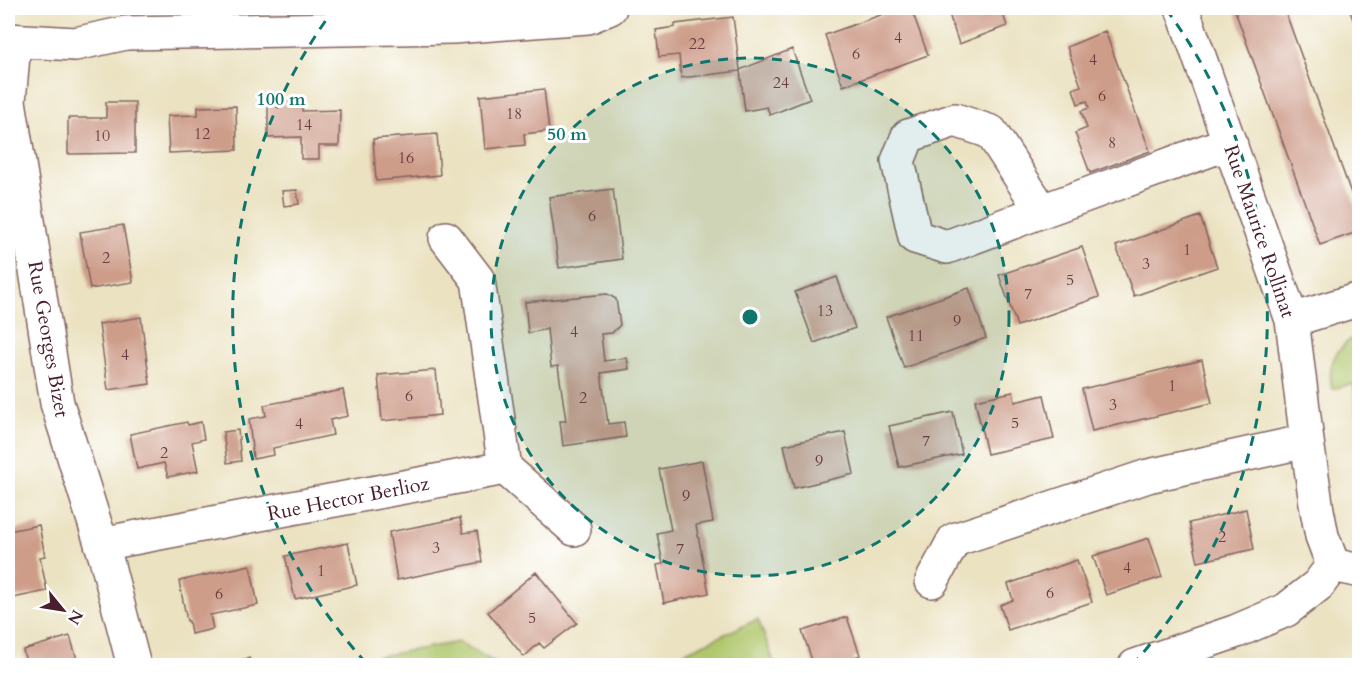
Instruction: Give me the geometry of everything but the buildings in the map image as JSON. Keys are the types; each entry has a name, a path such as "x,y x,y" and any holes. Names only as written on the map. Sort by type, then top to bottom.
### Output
{"street":[{"path":"12,41 75,44 126,33 453,27 588,17 610,8"},
{"name":"Rue Maurice Rollinat","path":"1182,8 1292,320 1322,536 1346,568"},
{"name":"Rue Georges Bizet","path":"12,41 9,101 57,403 107,562 134,666"},
{"path":"1042,210 991,132 955,120 908,136 898,161 915,237 947,247 1042,210 1212,149 1231,145"},
{"path":"446,238 478,280 505,468 574,529"},
{"path":"1292,320 1359,299"},
{"path":"932,581 954,540 1148,476 1307,441"},
{"name":"Rue Hector Berlioz","path":"100,544 505,468"},
{"path":"1135,666 1237,631 1286,610 1318,585 1346,568"}],"green space":[{"path":"1359,334 1359,421 1353,384 1332,389 1331,371 1332,363 1339,350"},
{"path":"758,619 775,665 657,665"},
{"path":"459,642 499,665 329,665"}]}
